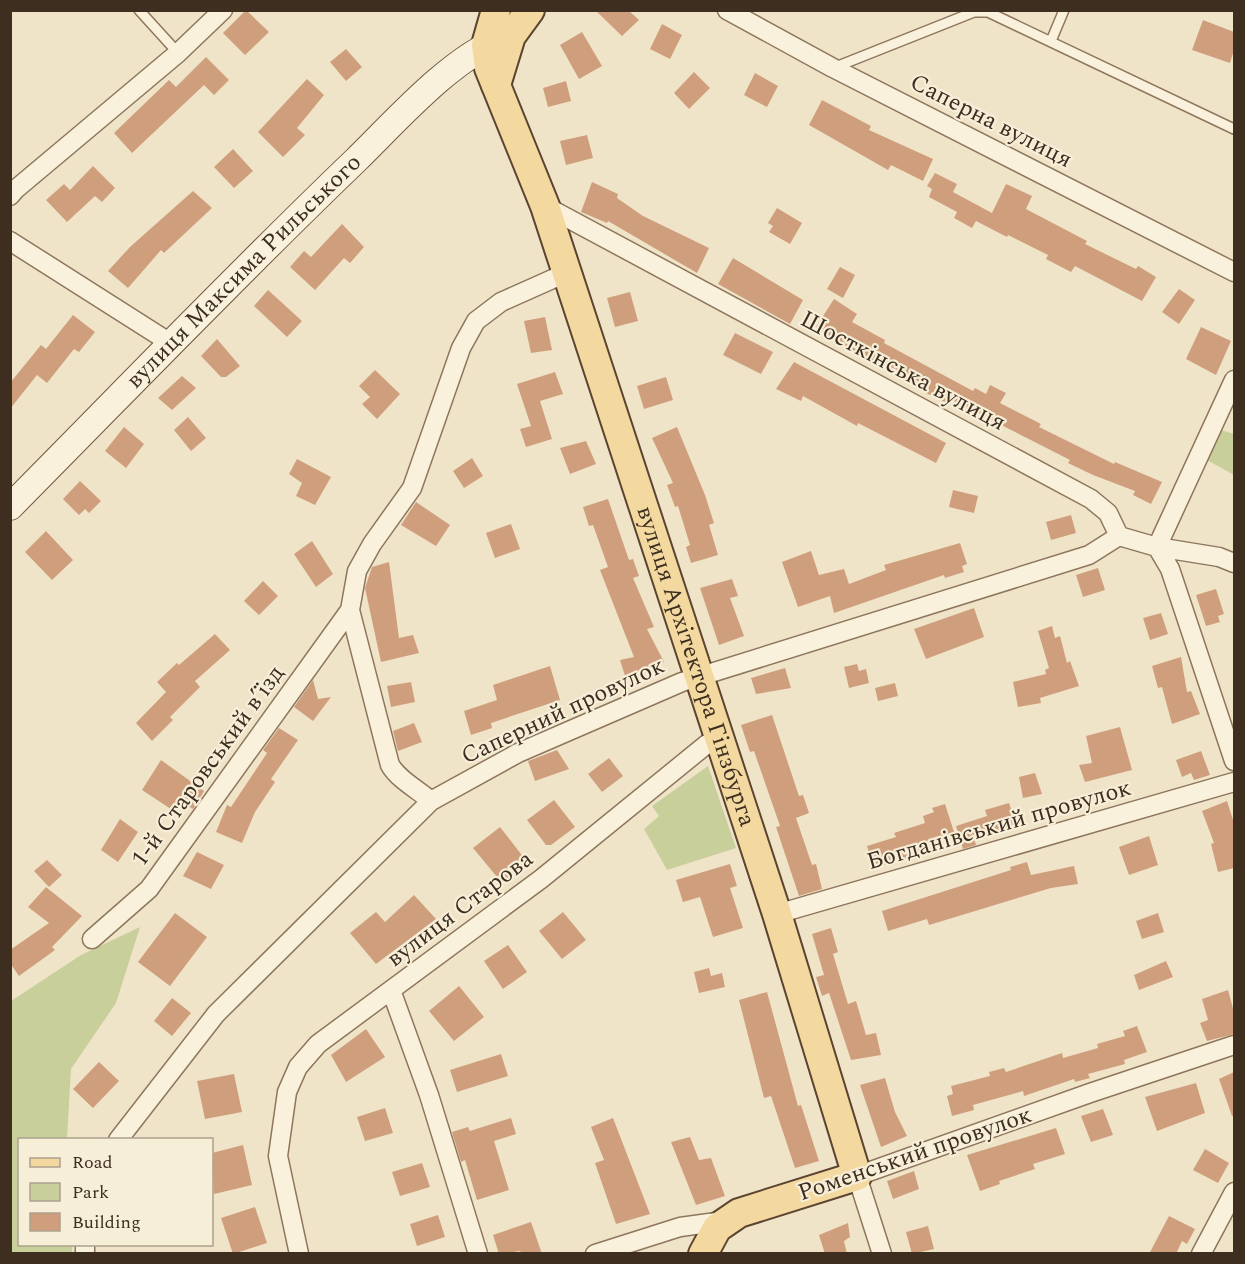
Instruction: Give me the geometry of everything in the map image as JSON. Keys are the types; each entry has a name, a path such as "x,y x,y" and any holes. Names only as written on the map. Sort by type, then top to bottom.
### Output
{"main road":[{"name":"вулиця Максима Рильського","path":"496,10 499,41 496,86"},
{"name":"вулиця Максима Рильського","path":"10,507 426,93 499,41 530,10"},
{"name":"вулиця Архітектора Гінзбурга","path":"496,86 545,206 777,914 857,1176"},
{"name":"Роменський провулок","path":"724,1221 739,1213 857,1176"},
{"path":"703,1254 711,1235 724,1221"}],"street":[{"path":"12,189 177,53 224,10"},
{"name":"Саперна вулиця","path":"727,10 833,68 1234,272"},
{"name":"Шосткінська вулиця","path":"545,206 1091,499 1108,513 1119,536"},
{"path":"10,241 172,344"},
{"path":"431,801 395,773 390,765 350,610 357,571 372,544 412,488 460,348 476,321 501,302 566,273"},
{"path":"1157,547 1234,380"},
{"path":"1119,536 1157,547 1219,557 1234,563"},
{"name":"Саперний провулок","path":"120,1138 216,1014 431,801 518,753 699,677 1089,555 1119,536"},
{"path":"1157,547 1170,568 1234,761"},
{"name":"1-й Старовський в’їзд","path":"92,939 149,889 350,610"},
{"name":"вулиця Старова","path":"478,1254 429,1095 391,990 541,879 707,744 719,740"},
{"name":"Богданівський провулок","path":"777,914 1234,782"},
{"path":"299,1254 278,1155 287,1092 298,1066 318,1044 391,990"},
{"name":"Роменський провулок","path":"857,1176 1090,1093 1234,1045"},
{"name":"вулиця Архітектора Гінзбурга","path":"857,1176 882,1254"},
{"path":"1201,1254 1234,1192"},
{"name":"Роменський провулок","path":"595,1254 680,1227 724,1221"}],"lane":[{"path":"139,10 177,53"},
{"path":"1051,41 1064,10"},
{"path":"833,68 974,12 988,12 1234,129"}],"green space":[{"path":"1221,430 1234,434 1234,475 1207,460 1212,443"},
{"path":"708,766 736,848 667,870 644,829 659,816 652,806"},
{"path":"140,927 116,1003 71,1069 67,1138 18,1138 18,1246 72,1246 72,1253 11,1253 11,1001 81,955"}],"building":[{"path":"246,10 269,32 245,55 223,33"},
{"path":"595,10 628,10 639,20 622,36"},
{"path":"1203,20 1234,32 1234,50 1230,63 1192,50"},
{"path":"662,24 682,35 670,59 650,49"},
{"path":"582,32 602,66 579,79 560,45"},
{"path":"346,49 362,67 346,81 330,62"},
{"path":"206,57 229,80 214,95 204,85 132,153 114,133 169,80 176,87"},
{"path":"694,72 710,88 689,109 674,93"},
{"path":"755,73 778,86 767,107 744,95"},
{"path":"307,79 324,95 297,128 305,135 283,157 258,132"},
{"path":"566,81 571,101 548,107 543,88"},
{"path":"822,100 871,126 869,130 933,159 923,181 891,165 888,170 809,125"},
{"path":"587,135 593,158 566,165 560,141"},
{"path":"233,149 253,171 234,188 214,167"},
{"path":"93,166 115,188 102,202 95,196 67,222 46,200 64,184 70,190"},
{"path":"935,173 957,184 953,192 992,213 1006,184 1032,196 1026,209 1087,241 1085,244 1136,269 1138,266 1156,277 1142,301 1075,266 1071,272 1046,259 1048,255 976,221 972,228 954,218 957,212 929,197 932,189 927,186"},
{"path":"592,182 618,194 617,198 643,216 709,248 697,273 608,221 607,223 581,212"},
{"path":"193,191 212,208 164,253 161,250 128,288 108,271 130,247"},
{"path":"777,208 802,223 790,244 769,232 773,226 768,223"},
{"path":"342,224 364,247 350,263 344,258 315,290 290,267 304,251 311,257"},
{"path":"733,258 803,300 790,324 718,284"},
{"path":"840,267 855,275 843,298 827,289"},
{"path":"1179,289 1195,300 1179,324 1162,312"},
{"path":"268,290 302,321 287,337 254,306"},
{"path":"630,292 638,321 615,327 607,298"},
{"path":"834,299 857,314 852,322 885,340 884,343 973,391 975,388 986,394 990,385 1006,393 1000,403 1041,424 1039,427 1114,464 1115,462 1162,482 1151,504 1133,495 1135,491 1068,463 1070,460 950,399 947,403 926,393 929,387 876,359 874,363 856,354 816,327"},
{"path":"73,315 95,332 79,352 74,349 47,383 37,375 10,409 10,383 41,345 46,349"},
{"path":"545,317 552,350 531,353 524,321"},
{"path":"1201,327 1231,341 1216,375 1186,359"},
{"path":"735,333 773,352 761,374 723,355"},
{"path":"217,339 240,366 226,377 221,377 201,356"},
{"path":"794,362 946,443 936,463 858,423 857,426 803,396 801,401 776,389"},
{"path":"375,370 400,394 377,419 362,404 370,397 359,386"},
{"path":"555,372 563,394 540,401 552,439 526,447 520,429 531,426 517,384"},
{"path":"182,376 196,388 172,410 158,398"},
{"path":"666,377 673,400 644,409 637,386"},
{"path":"188,417 206,438 191,451 174,430"},
{"path":"124,427 144,444 126,468 105,451"},
{"path":"677,427 714,523 709,525 718,555 691,563 686,547 690,545 678,506 675,507 667,485 673,483 652,438"},
{"path":"586,441 596,464 570,474 560,448"},
{"path":"472,458 483,476 464,488 453,471"},
{"path":"297,459 331,477 315,505 296,496 302,483 289,474"},
{"path":"80,481 101,501 89,513 85,509 79,515 63,499"},
{"path":"953,490 978,496 974,513 949,507"},
{"path":"608,499 629,560 633,559 639,576 633,578 654,627 647,629 664,662 642,669 644,675 626,679 620,660 634,657 600,570 608,567 593,525 589,526 583,507"},
{"path":"416,502 450,525 436,546 401,525"},
{"path":"1071,515 1076,533 1051,540 1046,522"},
{"path":"511,524 520,549 495,558 486,533"},
{"path":"46,531 73,560 52,580 25,552"},
{"path":"312,541 333,574 316,587 294,554"},
{"path":"960,543 967,564 962,566 964,572 945,578 944,575 834,613 830,596 798,607 782,562 811,551 819,575 844,569 849,584 886,570 884,565"},
{"path":"389,562 399,638 413,635 419,653 381,662 365,588 372,567"},
{"path":"1098,568 1105,590 1083,597 1076,575"},
{"path":"732,579 738,596 730,598 744,636 719,645 700,588"},
{"path":"263,581 278,596 259,615 244,601"},
{"path":"1216,589 1224,614 1218,616 1220,622 1206,626 1196,595"},
{"path":"974,608 984,637 926,659 914,629"},
{"path":"1161,613 1168,634 1150,640 1143,618"},
{"path":"1052,626 1055,638 1060,636 1067,663 1070,661 1079,686 1040,698 1041,703 1018,707 1013,682 1046,674 1045,670 1049,668 1038,631"},
{"path":"215,634 230,650 195,681 200,687 170,717 173,720 152,741 136,723 166,692 157,682 177,663 179,665"},
{"path":"1181,657 1187,692 1191,691 1200,714 1172,724 1162,687 1158,688 1152,666"},
{"path":"857,664 859,671 866,669 869,683 849,688 844,667"},
{"path":"550,666 560,700 491,723 492,728 471,735 464,711 497,700 493,685"},
{"path":"785,668 791,688 756,694 751,678"},
{"path":"313,680 318,699 331,697 313,721 294,707"},
{"path":"411,682 415,702 391,707 387,686"},
{"path":"895,683 898,696 878,701 875,688"},
{"path":"772,715 799,796 803,795 809,813 796,818 812,865 816,864 822,889 799,896 776,827 780,826 754,751 750,752 741,725"},
{"path":"414,723 422,742 398,751 393,731"},
{"path":"1120,727 1132,770 1085,782 1079,765 1092,763 1086,736"},
{"path":"279,728 298,740 271,779 275,782 255,812 242,843 216,832 227,805 231,807 267,753 263,750"},
{"path":"557,750 569,769 535,781 528,761"},
{"path":"1201,751 1210,775 1194,780 1191,773 1182,777 1176,760"},
{"path":"609,758 623,776 602,792 588,774"},
{"path":"161,760 204,791 193,809 180,801 174,811 142,790"},
{"path":"1035,773 1042,794 1023,798 1019,777"},
{"path":"554,800 575,827 551,845 546,845 527,820"},
{"path":"1227,801 1234,823 1234,868 1218,872 1211,844 1214,843 1202,811"},
{"path":"1009,803 1016,824 974,838 976,845 963,849 956,826 987,816 985,810"},
{"path":"945,804 955,835 924,845 926,852 874,868 867,846 896,837 894,833 925,823 923,816 934,812 932,808"},
{"path":"120,819 138,832 118,862 101,850"},
{"path":"500,827 528,863 502,883 473,848"},
{"path":"1149,836 1158,865 1129,875 1119,847"},
{"path":"197,852 224,865 211,889 183,876"},
{"path":"47,860 62,875 49,887 34,871"},
{"path":"1027,862 1031,875 1074,866 1078,884 1051,888 929,925 927,919 888,931 882,911 1011,870 1010,867"},
{"path":"730,864 737,886 730,888 743,928 713,937 700,897 683,902 676,880"},
{"path":"46,887 82,916 52,947 55,950 19,976 10,963 10,950 49,923 28,907"},
{"path":"414,895 436,919 376,964 350,933 376,912 385,922"},
{"path":"563,912 586,940 562,959 539,931"},
{"path":"175,913 207,937 170,986 138,962"},
{"path":"1158,913 1164,932 1142,939 1136,921"},
{"path":"831,928 838,952 833,954 848,1004 856,1001 866,1035 876,1033 881,1055 851,1060 829,993 822,996 816,977 824,975 812,934"},
{"path":"508,945 527,972 503,989 484,961"},
{"path":"1166,961 1173,977 1139,990 1134,975"},
{"path":"709,968 711,976 722,973 725,987 699,993 694,972"},
{"path":"459,986 484,1017 454,1041 429,1011"},
{"path":"1228,990 1234,1012 1234,1034 1207,1041 1200,1023 1208,1020 1202,999"},
{"path":"767,992 798,1106 801,1105 819,1161 795,1168 771,1096 764,1098 739,1000"},
{"path":"172,998 191,1013 172,1036 154,1021"},
{"path":"1137,1026 1147,1052 1124,1060 1125,1064 1088,1074 1090,1078 1075,1082 1074,1079 1024,1096 1023,1091 973,1105 974,1110 952,1116 947,1096 953,1094 951,1086 990,1076 989,1072 1004,1068 1006,1072 1062,1053 1063,1058 1098,1048 1097,1044 1125,1036 1123,1031"},
{"path":"366,1029 385,1057 346,1082 331,1055"},
{"path":"501,1054 508,1076 457,1092 450,1070"},
{"path":"99,1062 119,1081 93,1108 73,1089"},
{"path":"1234,1072 1234,1116 1232,1116 1219,1079"},
{"path":"234,1074 242,1112 205,1119 197,1081"},
{"path":"885,1078 895,1112 907,1136 881,1147 860,1085"},
{"path":"1196,1083 1205,1113 1157,1131 1145,1097"},
{"path":"385,1108 393,1133 365,1141 357,1117"},
{"path":"1103,1109 1113,1135 1091,1142 1081,1116"},
{"path":"511,1118 516,1134 494,1141 509,1190 477,1200 465,1160 461,1162 452,1132 468,1127 470,1131"},
{"path":"613,1118 650,1214 616,1224 595,1163 604,1160 591,1127"},
{"path":"1056,1128 1065,1154 1033,1164 1035,1169 999,1181 1000,1184 980,1191 967,1155"},
{"path":"690,1137 699,1160 711,1158 725,1196 696,1205 671,1142"},
{"path":"243,1145 252,1185 214,1194 213,1153"},
{"path":"1205,1149 1229,1163 1218,1183 1193,1170"},
{"path":"422,1163 430,1187 400,1196 392,1172"},
{"path":"914,1171 919,1189 893,1199 887,1181"},
{"path":"255,1207 267,1243 233,1254 221,1218"},
{"path":"438,1215 445,1237 417,1246 410,1224"},
{"path":"1169,1216 1195,1229 1187,1244 1182,1241 1176,1254 1149,1254"},
{"path":"531,1222 542,1254 522,1254 520,1251 499,1254 493,1235"},
{"path":"848,1223 850,1237 844,1241 847,1254 825,1254 819,1235"},
{"path":"928,1226 934,1249 912,1254 906,1232"}]}
